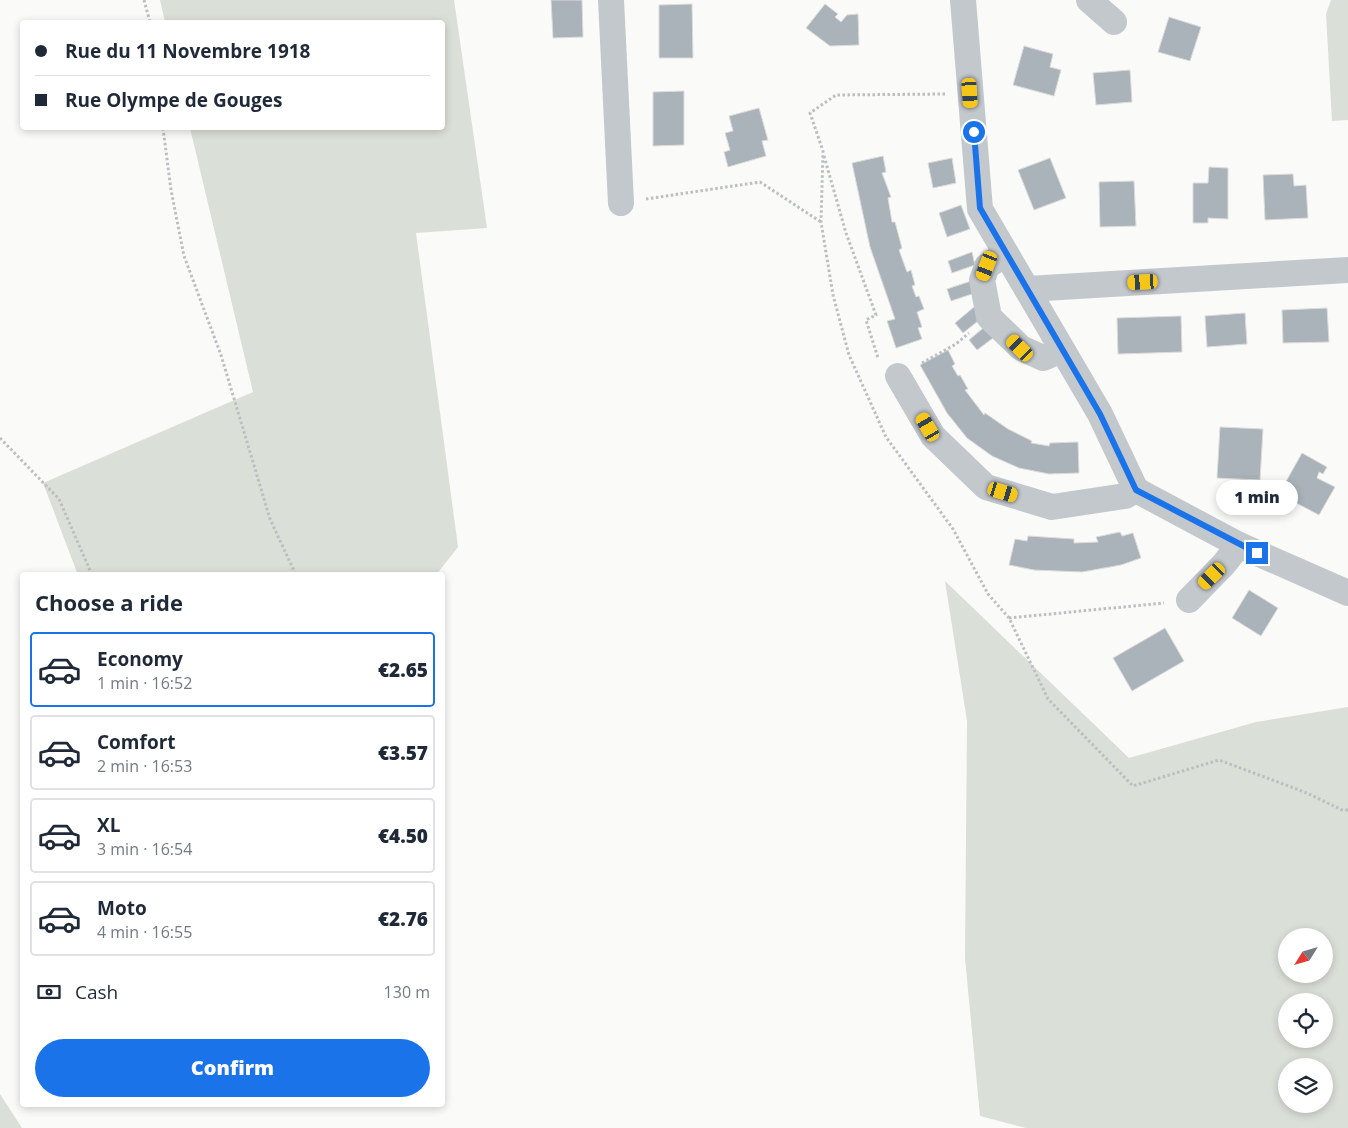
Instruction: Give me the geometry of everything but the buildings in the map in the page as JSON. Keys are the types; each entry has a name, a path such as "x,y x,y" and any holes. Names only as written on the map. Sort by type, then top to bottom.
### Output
{"street":[{"path":"611,0 621,203"},
{"path":"963,0 980,208 1100,414 1136,490 1239,545 1348,593"},
{"path":"1089,0 1114,22"},
{"path":"1006,254 987,266 982,280 989,316 1020,348 1043,358 1062,350"},
{"path":"1027,289 1348,270"},
{"path":"898,376 933,436 986,487 1052,507 1124,496 1136,490"},
{"path":"1189,600 1224,564 1239,545"}],"path":[{"path":"144,0 149,20"},
{"path":"163,130 171,190 184,256 221,355 270,519 295,572"},
{"path":"823,151 846,233 876,315 866,320 886,379 898,376 956,344 989,316"},
{"path":"621,203 760,182 821,222"},
{"path":"0,438 59,499 91,572"},
{"path":"1009,618 1189,600"}],"shaded area":[{"path":"160,0 454,0 487,228 416,233 458,547 438,572 77,572 43,483 253,392 190,130 445,130 445,20 165,20"},
{"path":"1331,0 1348,0 1348,120 1332,121 1326,14"},
{"path":"945,581 1129,758 1256,722 1348,707 1348,1128 1026,1128 980,1116 965,958 967,721"},
{"path":"0,1094 22,1128 0,1128"}],"route":[{"path":"974,132 980,208 1100,414 1136,490 1257,553"}]}
